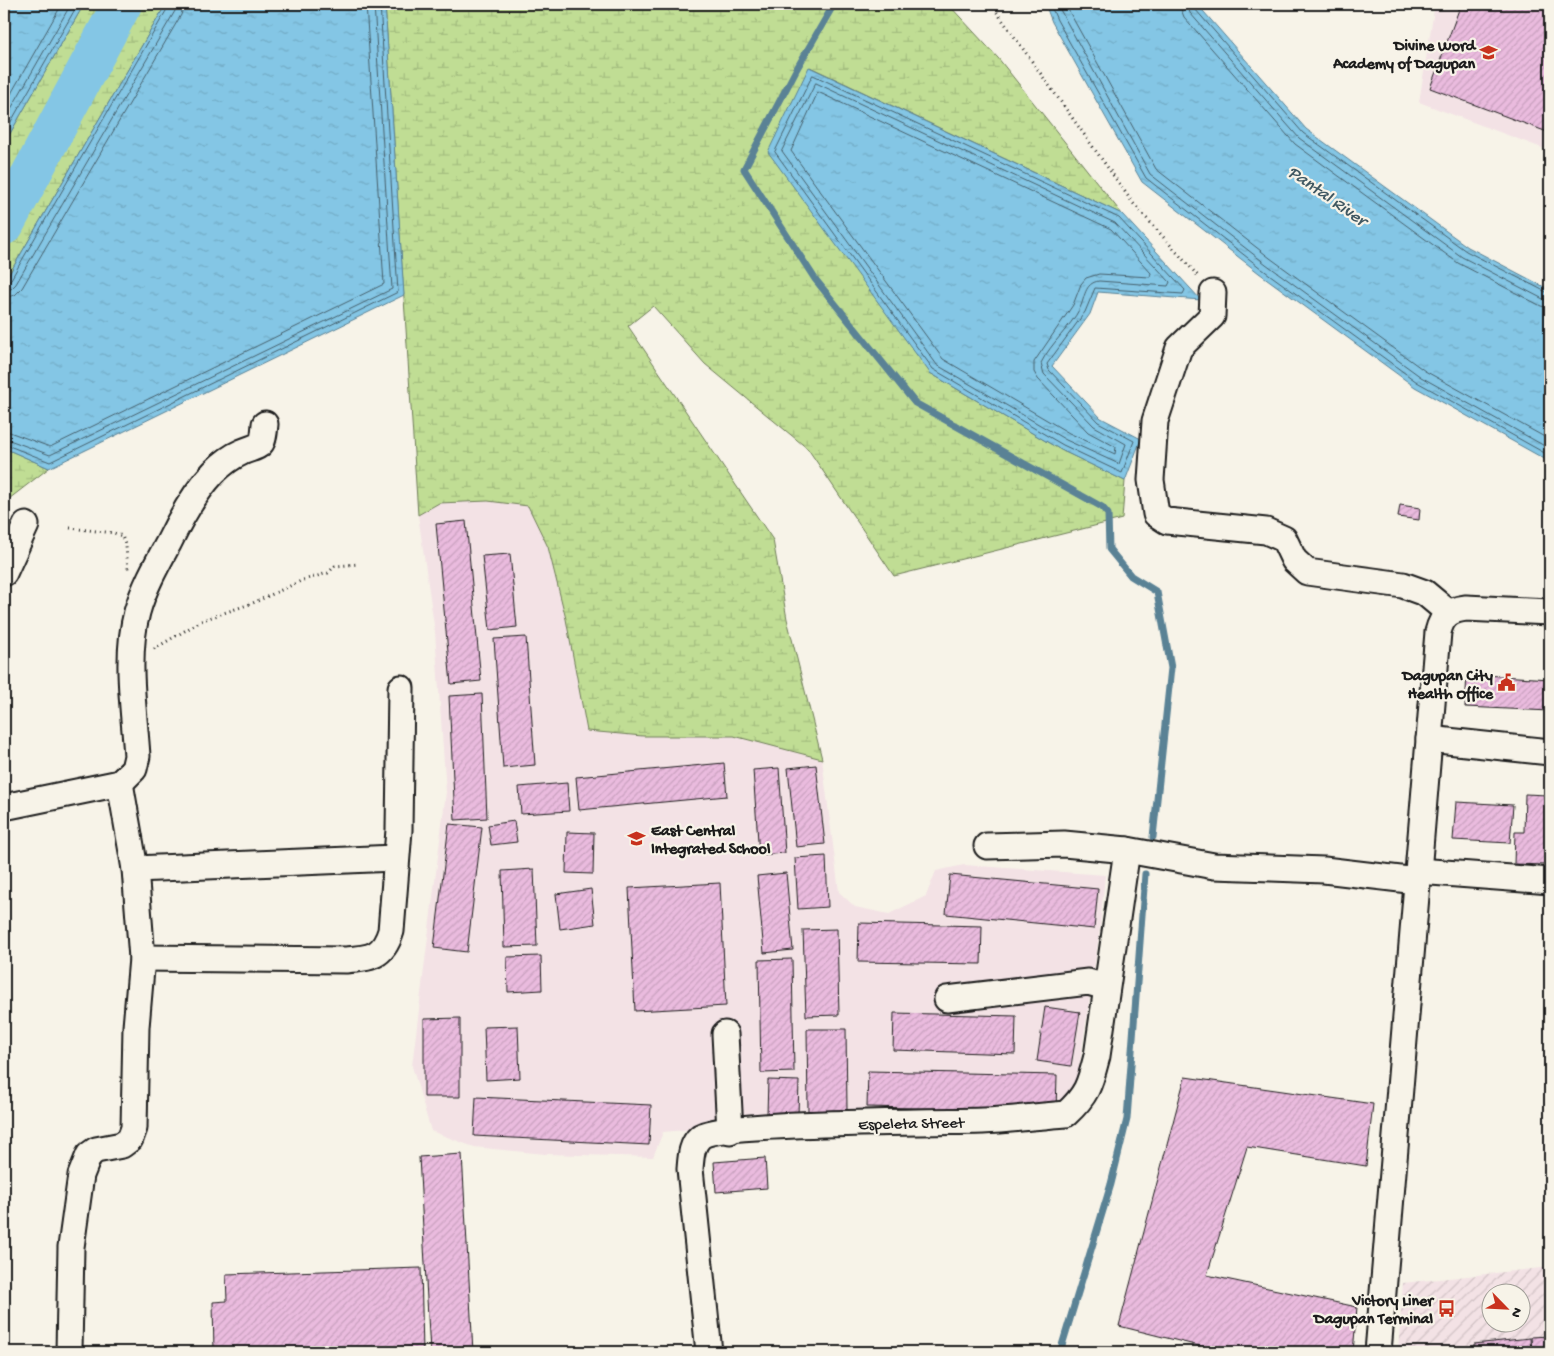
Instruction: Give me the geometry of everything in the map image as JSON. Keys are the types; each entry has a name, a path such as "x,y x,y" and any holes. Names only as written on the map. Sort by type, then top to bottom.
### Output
{"street":[{"path":"1213,294 1212,316 1179,348 1155,420 1151,480 1156,514 1167,522 1266,531 1284,539 1294,560 1307,572 1404,585 1425,593 1449,613"},
{"path":"4,807 120,783 134,769 137,756 132,663 137,612 147,585 184,512 198,492 215,471 241,452 257,448 263,440 265,424"},
{"path":"4,573 26,525"},
{"path":"1378,1352 1438,632 1441,620 1449,613 1466,608 1550,612"},
{"path":"142,958 346,960 372,958 388,942 391,930 400,787 401,688"},
{"path":"1429,738 1550,752"},
{"path":"69,1352 70,1247 81,1175 89,1155 96,1150 122,1144 130,1139 134,1128 136,1027 142,958 135,869 120,783"},
{"path":"987,846 1064,844 1127,850 1214,866 1550,881"},
{"name":"Espeleta Street","path":"709,1352 690,1169 691,1156 700,1137 710,1132 730,1130 875,1122 985,1121 1066,1114 1087,1092 1091,1082 1127,850"},
{"path":"135,869 395,858"},
{"path":"947,999 1088,982 1106,987"},
{"path":"725,1034 730,1130"}],"path":[{"path":"991,4 1133,203 1213,294"},
{"path":"70,528 114,533 122,536 126,547 128,578 147,585"},
{"path":"132,663 203,620 253,603 303,580 328,573 335,566 359,564"}],"shaded area":[{"name":"Divine Word Academy of Dagupan","path":"1435,4 1550,4 1550,151 1419,102"},
{"name":"East Central Integrated School","path":"488,501 528,506 548,547 566,619 587,731 643,736 734,736 822,759 839,892 855,907 889,914 926,896 936,871 964,865 1105,875 1099,936 1076,1088 1060,1114 783,1121 663,1132 653,1157 545,1154 474,1147 431,1131 412,1066 446,792 435,632 418,515 439,503"},
{"name":"Victory Liner Dagupan Terminal","path":"1550,1267 1550,1352 1398,1352 1403,1283"}],"green space":[{"path":"84,4 166,4 4,283 4,144"},
{"path":"385,4 948,4 998,58 1122,214 810,67 930,373 1061,450 1125,481 1122,519 894,576 808,449 705,364 653,306 628,326 773,540 787,619 822,759 734,736 643,736 587,731 566,619 548,547 528,506 488,501 439,503 418,515"},
{"path":"4,448 49,468 5,502 4,501"}],"water":[{"path":"4,4 84,4 4,144"},
{"path":"166,4 385,4 404,295 49,468 4,448 4,283"},
{"name":"Pantal River","path":"1045,4 1197,4 1306,129 1468,247 1550,290 1550,462 1415,387 1259,273 1142,182 1052,22"},
{"path":"809,67 1122,214 1201,300 1098,292 1090,314 1052,366 1101,418 1141,439 1125,481 1061,450 930,373 768,152"}],"building":[{"name":"Divine Word Academy of Dagupan","path":"1461,4 1550,5 1550,133 1430,88"},
{"path":"1400,505 1420,508 1419,520 1398,517"},
{"path":"466,521 481,681 451,684 436,524"},
{"path":"510,554 517,627 490,630 482,556"},
{"path":"526,637 535,765 503,768 494,639"},
{"path":"1467,674 1550,679 1550,711 1465,707"},
{"path":"482,694 487,818 455,820 449,696"},
{"path":"724,763 727,796 579,810 576,777"},
{"path":"816,765 825,844 796,847 788,768"},
{"path":"779,768 785,853 759,855 753,770"},
{"path":"567,783 569,811 521,814 519,787"},
{"path":"1525,794 1547,795 1545,865 1514,864 1515,832 1524,832"},
{"path":"1456,802 1513,805 1510,843 1453,840"},
{"path":"514,821 517,842 491,845 488,825"},
{"path":"449,824 482,827 467,952 434,948"},
{"path":"567,832 594,833 593,874 566,873"},
{"path":"826,856 828,907 798,909 795,858"},
{"path":"534,869 537,946 504,947 502,871"},
{"path":"786,873 793,950 764,953 757,876"},
{"path":"950,875 1098,889 1094,929 946,914"},
{"path":"720,883 726,1006 635,1011 629,888"},
{"path":"591,889 595,924 560,929 556,894"},
{"path":"859,923 982,926 981,964 858,962"},
{"path":"837,929 839,1015 806,1016 803,930"},
{"path":"541,956 542,990 508,992 507,957"},
{"path":"792,959 794,1072 761,1073 759,960"},
{"path":"1045,1007 1080,1012 1071,1066 1037,1061"},
{"path":"894,1013 1016,1016 1015,1054 893,1050"},
{"path":"460,1018 460,1097 424,1097 424,1019"},
{"path":"518,1026 520,1078 486,1080 484,1027"},
{"path":"807,1029 846,1029 847,1110 808,1111"},
{"path":"868,1071 1057,1075 1056,1111 867,1107"},
{"path":"1185,1077 1373,1104 1366,1166 1247,1147 1207,1275 1357,1307 1353,1352 1223,1352 1119,1326"},
{"path":"768,1080 799,1081 798,1115 767,1114"},
{"path":"476,1097 651,1105 649,1145 474,1136"},
{"path":"462,1154 473,1352 430,1352 419,1157"},
{"path":"765,1158 767,1188 716,1192 714,1162"},
{"path":"421,1268 423,1352 214,1352 213,1302 227,1301 226,1274"},
{"path":"1550,1336 1550,1352 1532,1352 1531,1337"},
{"path":"1530,1338 1531,1352 1474,1352 1474,1344"}],"waterway":[{"path":"4,225 122,4"},
{"path":"834,4 796,70 744,169 815,279 915,403 1102,507 1108,514 1109,549 1131,576 1157,592 1171,668 1153,837"},
{"path":"1060,1352 1111,1184 1127,1119 1145,874"}],"place":[{"name":"Divine Word Academy of Dagupan","path":"1489,53"},
{"name":"Dagupan City Health Office","path":"1507,683"},
{"name":"East Central Integrated School","path":"637,838"},
{"name":"Victory Liner Dagupan Terminal","path":"1447,1308"}]}
